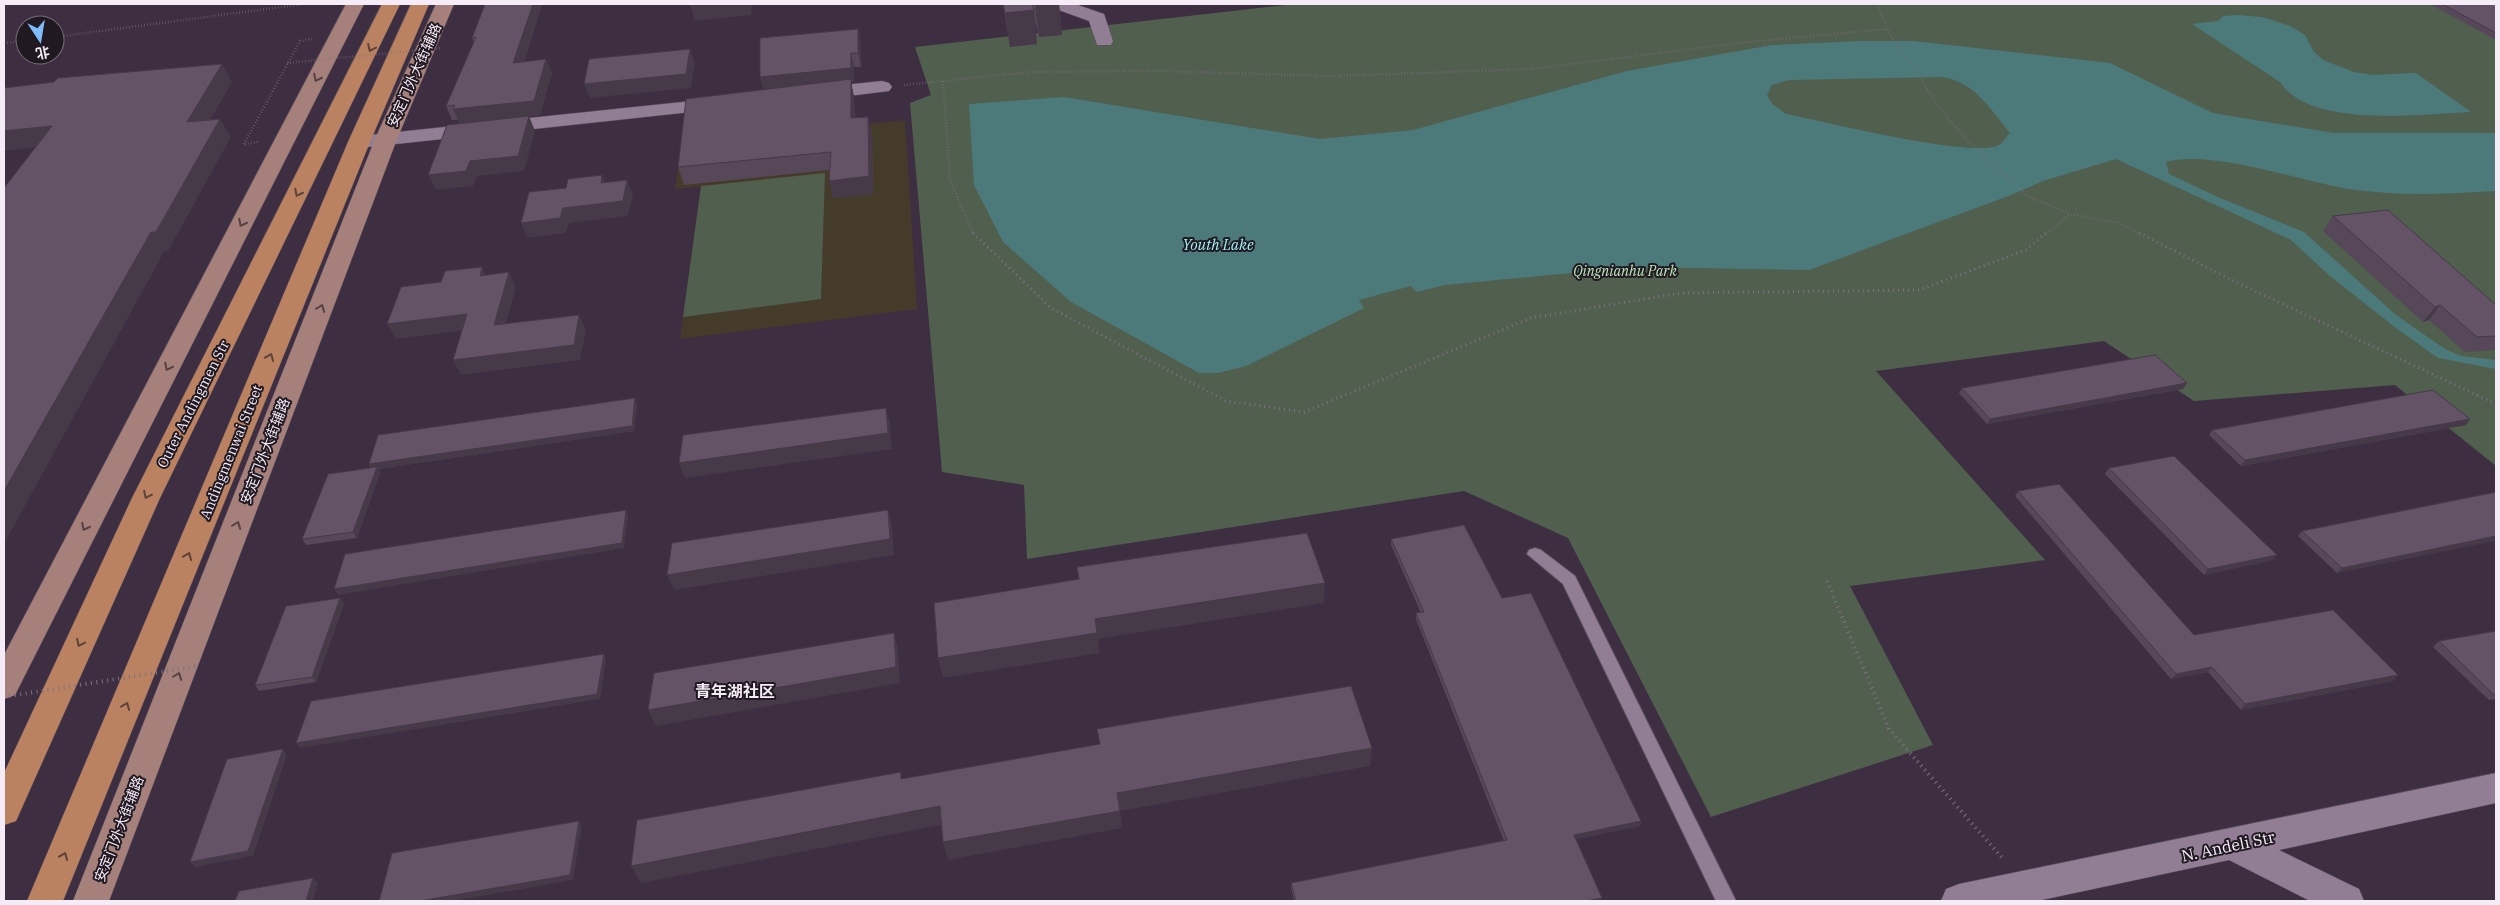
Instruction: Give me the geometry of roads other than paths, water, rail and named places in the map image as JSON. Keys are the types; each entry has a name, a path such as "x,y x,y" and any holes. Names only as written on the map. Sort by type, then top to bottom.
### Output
{"main road":[{"name":"Outer Andingmen Str","path":"4,810 146,498 392,4"},
{"name":"Andingmenwai Street","path":"45,901 359,142 420,4"}],"street":[{"path":"4,686 355,4"},
{"name":"安定门外大街辅路","path":"91,901 386,139 445,4"},
{"path":"1059,4 1097,18 1104,41"},
{"path":"793,97 882,87"},
{"path":"359,142 743,102"},
{"name":"N. Andeli Str","path":"1959,901 2234,845 2496,788"},
{"path":"2234,845 2346,901"}],"lane":[{"path":"1535,554 1569,580 1726,901"}],"water":[{"path":"2223,16 2262,17 2290,26 2305,35 2314,52 2323,60 2354,72 2373,75 2416,73 2471,112 2397,116 2341,113 2316,107 2295,97 2280,82 2192,24 2218,21"},
{"name":"Youth Lake","path":"1914,41 2110,63 2213,113 2334,133 2496,133 2496,191 2426,194 2374,192 2335,186 2234,163 2186,159 2166,162 2169,174 2220,198 2304,232 2396,315 2445,349 2461,356 2496,360 2496,369 2438,358 2396,328 2330,276 2291,240 2116,159 2043,181 2011,195 1809,270 1635,267 1445,285 1417,292 1411,286 1359,300 1364,308 1246,366 1218,373 1199,373 1071,302 1003,242 974,185 969,104 1064,97 1320,139 1413,130 1627,71 1772,45","holes":["1942,77 1964,84 1981,98 2010,133 1999,145 1984,148 1960,147 1863,131 1786,114 1772,104 1767,95 1772,85 1789,80"]}],"district":[{"name":"青年湖社区","path":"735,691"}],"park label":[{"name":"Qingnianhu Park","path":"1625,271"}]}
